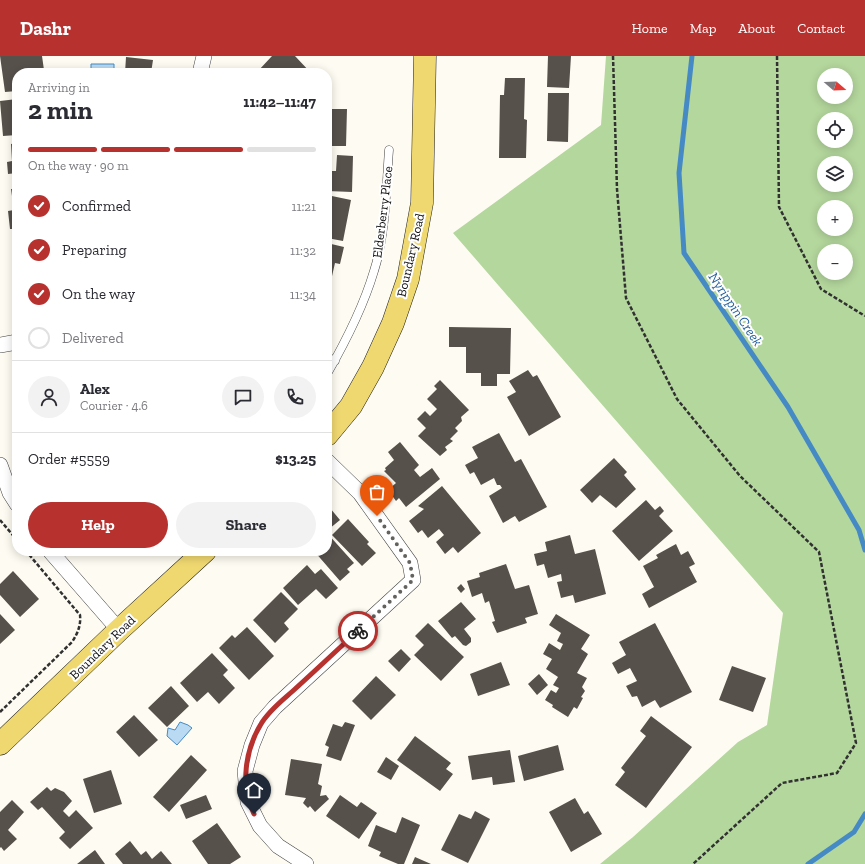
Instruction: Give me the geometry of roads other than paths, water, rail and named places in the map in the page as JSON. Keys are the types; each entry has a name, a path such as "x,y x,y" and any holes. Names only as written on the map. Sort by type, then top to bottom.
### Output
{"main road":[{"name":"Boundary Road","path":"332,429 351,406 373,367 393,323 408,278 422,203 425,56"},
{"name":"Boundary Road","path":"0,744 119,630 200,556"}],"street":[{"path":"201,68 204,56"},
{"path":"0,345 12,343"},
{"path":"0,465 9,499"},
{"path":"306,864 278,846 260,826 248,802 245,771 252,745 261,723 276,707 413,580 410,563 360,493 332,466"},
{"path":"54,556 119,630"}],"lane":[{"name":"Elderberry Place","path":"332,357 357,318 375,270 383,224 389,150"}],"water":[{"path":"91,64 114,64 114,68 91,68"},
{"path":"180,722 192,728 177,745 167,736 168,728 175,730"}],"waterway":[{"name":"Nyrippin Creek","path":"692,56 679,173 684,253 788,407 859,530 865,550"},
{"name":"Nyrippin Creek","path":"808,864 854,832 865,814"}]}
